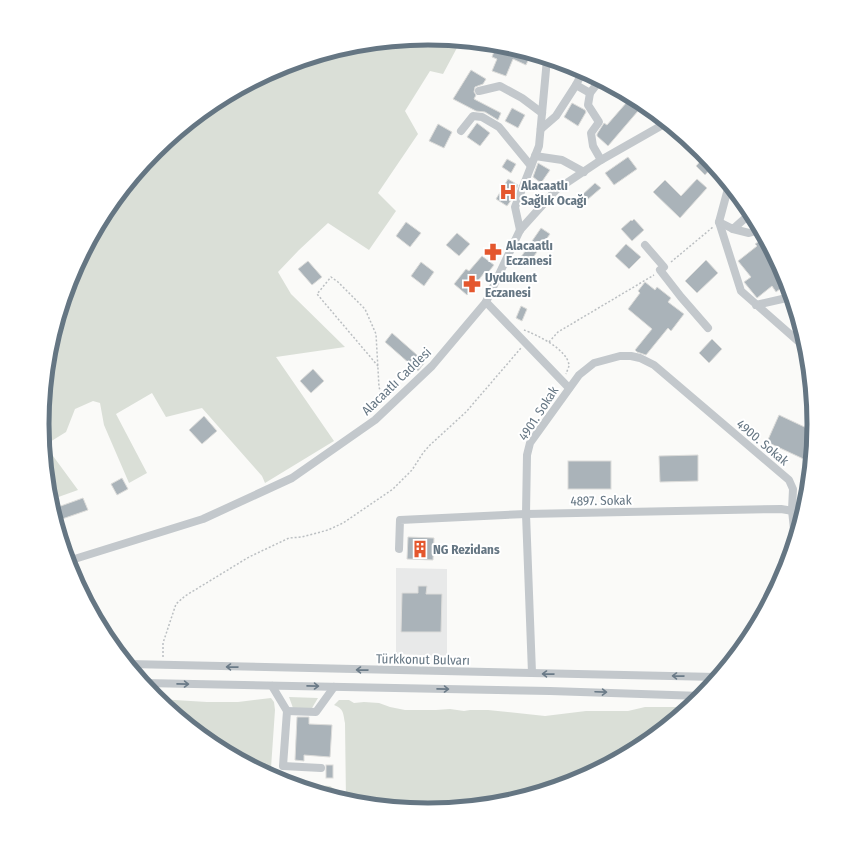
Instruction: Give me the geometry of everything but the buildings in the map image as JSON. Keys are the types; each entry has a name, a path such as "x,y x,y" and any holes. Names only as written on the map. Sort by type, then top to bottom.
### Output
{"street":[{"path":"520,230 515,207 539,146 547,64"},
{"path":"541,128 556,116 580,77"},
{"path":"597,84 590,93 588,105 599,122 591,133 593,146 601,160"},
{"path":"576,85 590,93"},
{"path":"479,91 500,86 522,98 542,113"},
{"path":"461,131 473,116 482,117 499,127 531,166"},
{"name":"Alacaatlı Caddesi","path":"74,558 204,519 292,478 375,420 432,366 486,302 520,230 556,190 601,160 662,125"},
{"path":"535,156 562,160 584,172"},
{"path":"727,191 719,222 741,291 798,341"},
{"path":"733,229 746,218"},
{"path":"719,222 733,229 749,233 754,232"},
{"path":"645,245 681,297 708,328"},
{"path":"756,305 785,297"},
{"path":"486,302 569,388"},
{"name":"4901. Sokak","path":"532,673 526,514 527,455 530,443 579,375 594,363 620,356 635,356 654,365 712,414"},
{"name":"4900. Sokak","path":"712,414 790,480 793,490 792,510 793,524"},
{"name":"4897. Sokak","path":"399,549 400,520 526,514 781,509 797,510"},
{"name":"Türkkonut Bulvarı","path":"135,664 710,677"},
{"path":"152,683 542,690 692,696"},
{"path":"272,686 287,711 283,766 321,768"},
{"path":"287,711 316,712 334,687"}],"path":[{"path":"549,342 558,332 644,282 684,252 719,222"},
{"path":"378,366 317,294 331,277 365,309 376,334 378,366 379,387 386,410"},
{"path":"508,324 519,327 549,342 561,352 569,365 563,381"},
{"path":"164,665 163,643 176,604 180,599 249,557 289,538 302,537 328,530 342,523 393,488 412,470 430,445 466,412 526,342"}],"shaded area":[{"path":"428,45 458,46 443,74 430,71 405,111 418,134 378,193 396,211 369,250 328,223 278,272 291,294 345,347 276,357 334,441 265,483 262,476 202,408 166,417 152,393 116,414 147,473 129,483 104,425 100,403 93,401 75,409 66,432 50,442 49,424 52,375 56,350 69,302 88,256 113,213 127,193 160,156 197,123 217,109 260,84 306,65 354,52 379,48"},
{"path":"50,452 78,490 56,498"},
{"path":"396,568 447,569 447,656 396,654"},
{"path":"289,697 318,698 312,708 293,708"},
{"path":"271,698 274,702 275,710 271,769 238,752 217,739 197,725 168,700 238,702"},
{"path":"339,700 349,700 354,703 379,703 405,710 488,710 545,716 586,711 628,711 645,707 680,707 659,725 617,752 596,764 550,783 502,796 477,800 428,803 379,800 346,794 345,723 341,710 334,705"},
{"path":"312,785 330,786 336,792"}],"place":[{"name":"Alacaatlı Sağlık Ocağı","path":"508,192"},
{"name":"Alacaatlı Eczanesi","path":"493,252"},
{"name":"Uydukent Eczanesi","path":"472,284"},
{"name":"NG Rezidans","path":"420,549"}]}
